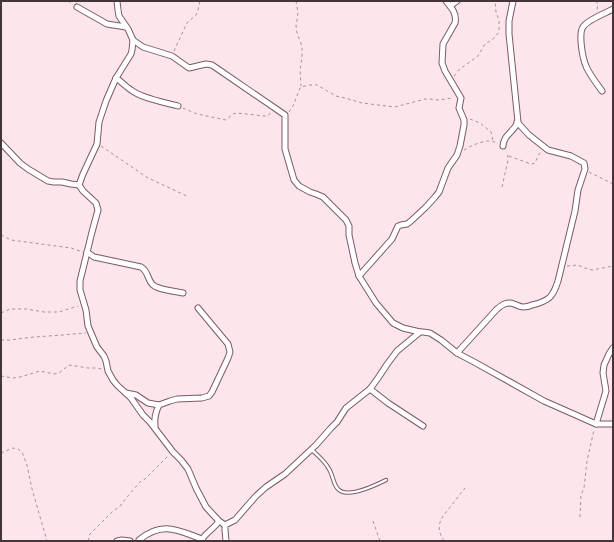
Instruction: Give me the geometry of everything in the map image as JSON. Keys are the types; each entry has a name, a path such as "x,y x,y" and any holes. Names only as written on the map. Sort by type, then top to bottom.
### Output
{"street":[{"path":"79,185 97,144 99,122 103,108 116,78 131,54 133,40 119,16 117,1"},
{"path":"359,276 392,239 398,226 410,223 435,197 439,192 448,168 458,155 464,120 459,108 460,98 444,72 442,63 443,44 456,19 455,13 448,3 457,1"},
{"path":"503,146 504,139 516,126 517,122 509,34 509,22 513,1"},
{"path":"77,7 107,24 126,27"},
{"path":"602,91 585,66 582,53 581,35 583,27 586,23 613,9"},
{"path":"133,40 143,47 172,56 189,68 206,64 214,66 285,115 285,149 294,180 299,186 323,197 346,220 359,276 376,303 393,323 403,328 430,333 457,353 544,401 596,424 613,424"},
{"path":"116,78 123,82 130,90 138,94 178,106"},
{"path":"457,353 502,305 512,303 523,307 542,303 547,300 556,289 575,211 578,190 585,169 584,163 578,159 548,150 529,135 517,122"},
{"path":"1,143 20,163 42,178 79,185 83,191 96,203 98,210 80,281 80,290 88,326 97,347 104,356 108,371 113,380 126,393 188,469 206,507 219,521 225,525"},
{"path":"87,252 94,257 142,267 145,269 151,283 155,286 162,289 183,293"},
{"path":"126,393 136,395 148,403 159,405 177,399 202,398 209,396 216,386 230,352 228,344 198,308"},
{"path":"225,525 235,520 256,496 285,474 312,449 338,422 346,408 370,389 397,351 420,332"},
{"path":"596,424 606,391 603,372 604,366 613,348"},
{"path":"370,389 423,426"},
{"path":"155,429 155,413 159,405"},
{"path":"117,541 141,540 153,530 167,528 185,532 202,540 219,521"},
{"path":"225,525 226,541"}],"lane":[{"path":"312,449 330,469 337,488 340,490 351,492 362,490 386,480"}],"path":[{"path":"172,56 187,23 196,15 200,1"},
{"path":"285,115 293,106 301,87 300,70 302,46 296,26 298,12 296,1"},
{"path":"451,82 460,69 478,56 485,44 493,39 499,32 499,20 496,12 495,1"},
{"path":"594,18 598,7 596,1"},
{"path":"301,87 313,84 338,97 362,103 395,107 425,99 438,100 460,98"},
{"path":"178,106 197,114 226,120 237,112 268,116 274,107"},
{"path":"462,116 480,123 491,132 493,141"},
{"path":"458,155 473,145 487,141 493,141 503,146 508,156 508,160 502,187"},
{"path":"97,144 148,178 189,196"},
{"path":"508,156 532,164 535,163 539,154 548,150"},
{"path":"585,169 613,184"},
{"path":"1,236 11,240 71,248 87,252"},
{"path":"561,268 578,265 592,270 613,266"},
{"path":"1,313 10,309 59,312 84,304"},
{"path":"1,340 91,333"},
{"path":"1,376 13,378 40,371 54,374 59,373 69,365 108,371"},
{"path":"580,517 580,495 584,488 587,461 596,424"},
{"path":"1,453 13,448 22,452 27,465 32,489 47,541"},
{"path":"88,541 90,534 173,452"},
{"path":"444,541 439,530 442,518 465,488"},
{"path":"373,521 380,541"}]}
